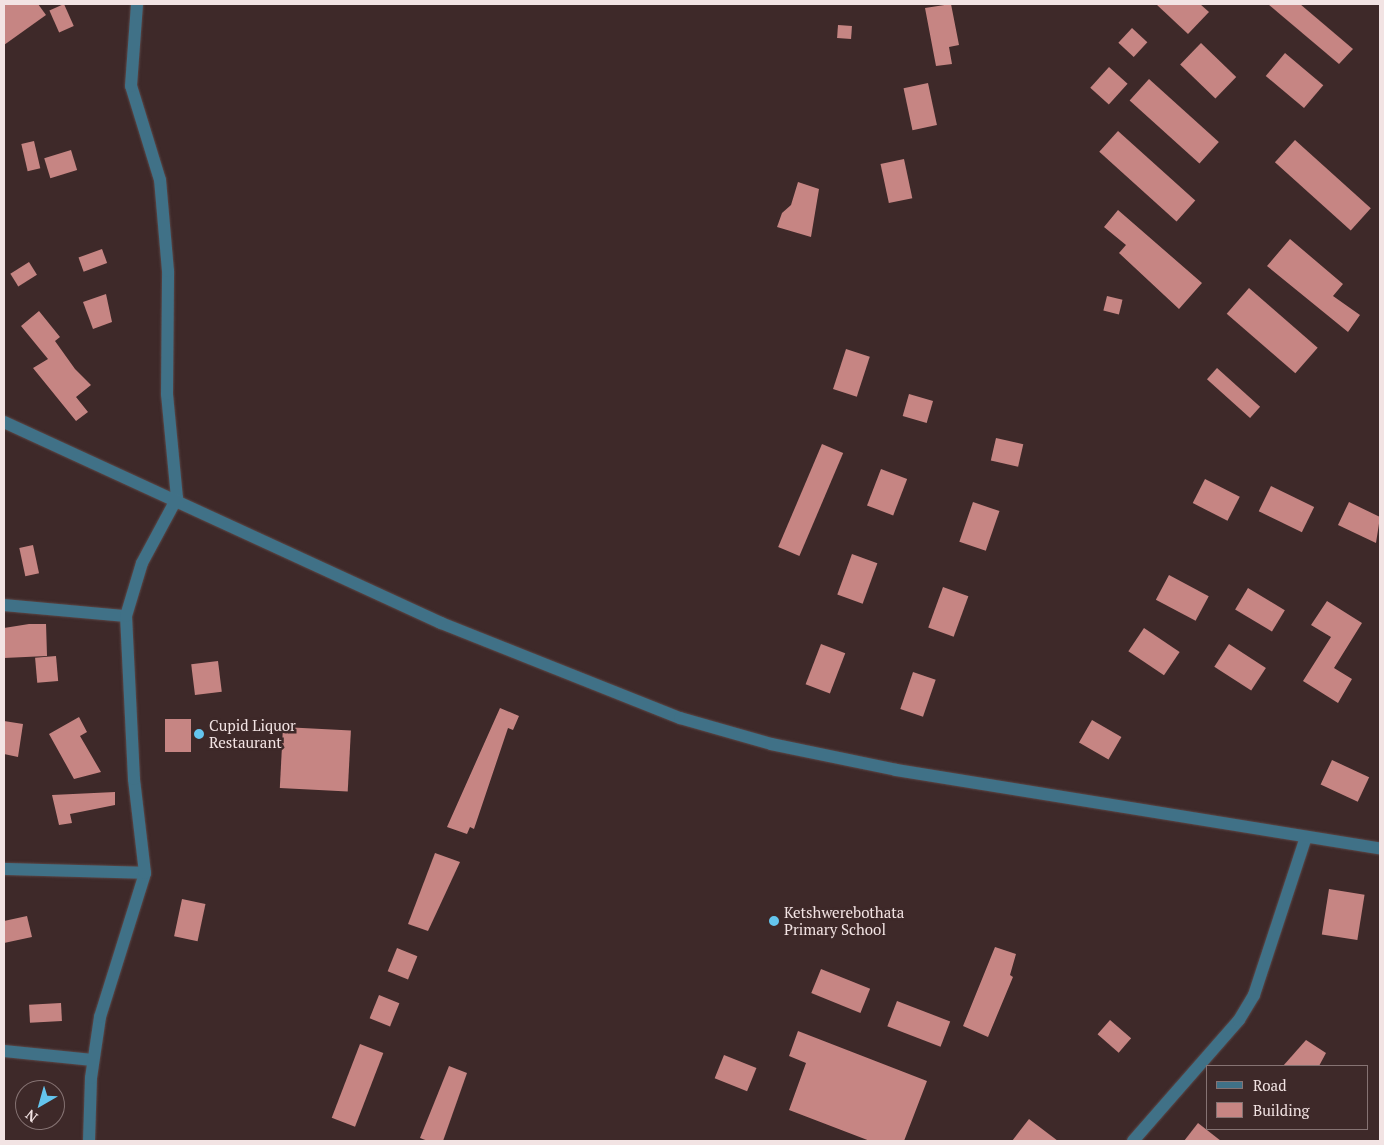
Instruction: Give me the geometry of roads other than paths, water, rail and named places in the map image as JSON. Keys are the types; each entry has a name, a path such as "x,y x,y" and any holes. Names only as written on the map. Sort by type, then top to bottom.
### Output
{"street":[{"path":"89,1141 93,1060 100,1017 144,873 136,814 126,616 142,563 177,498 167,394 168,271 160,180 131,86 136,5"},
{"path":"4,422 177,498 441,623 680,718 771,744 896,770 1380,848"},
{"path":"4,605 126,616"},
{"path":"1133,1141 1239,1020 1254,995 1306,837"},
{"path":"4,869 144,873"},
{"path":"4,1052 93,1060"}],"place":[{"name":"Cupid Liquor Restaurant","path":"199,734"},
{"name":"Ketshwerebothata Primary School","path":"774,921"}]}
